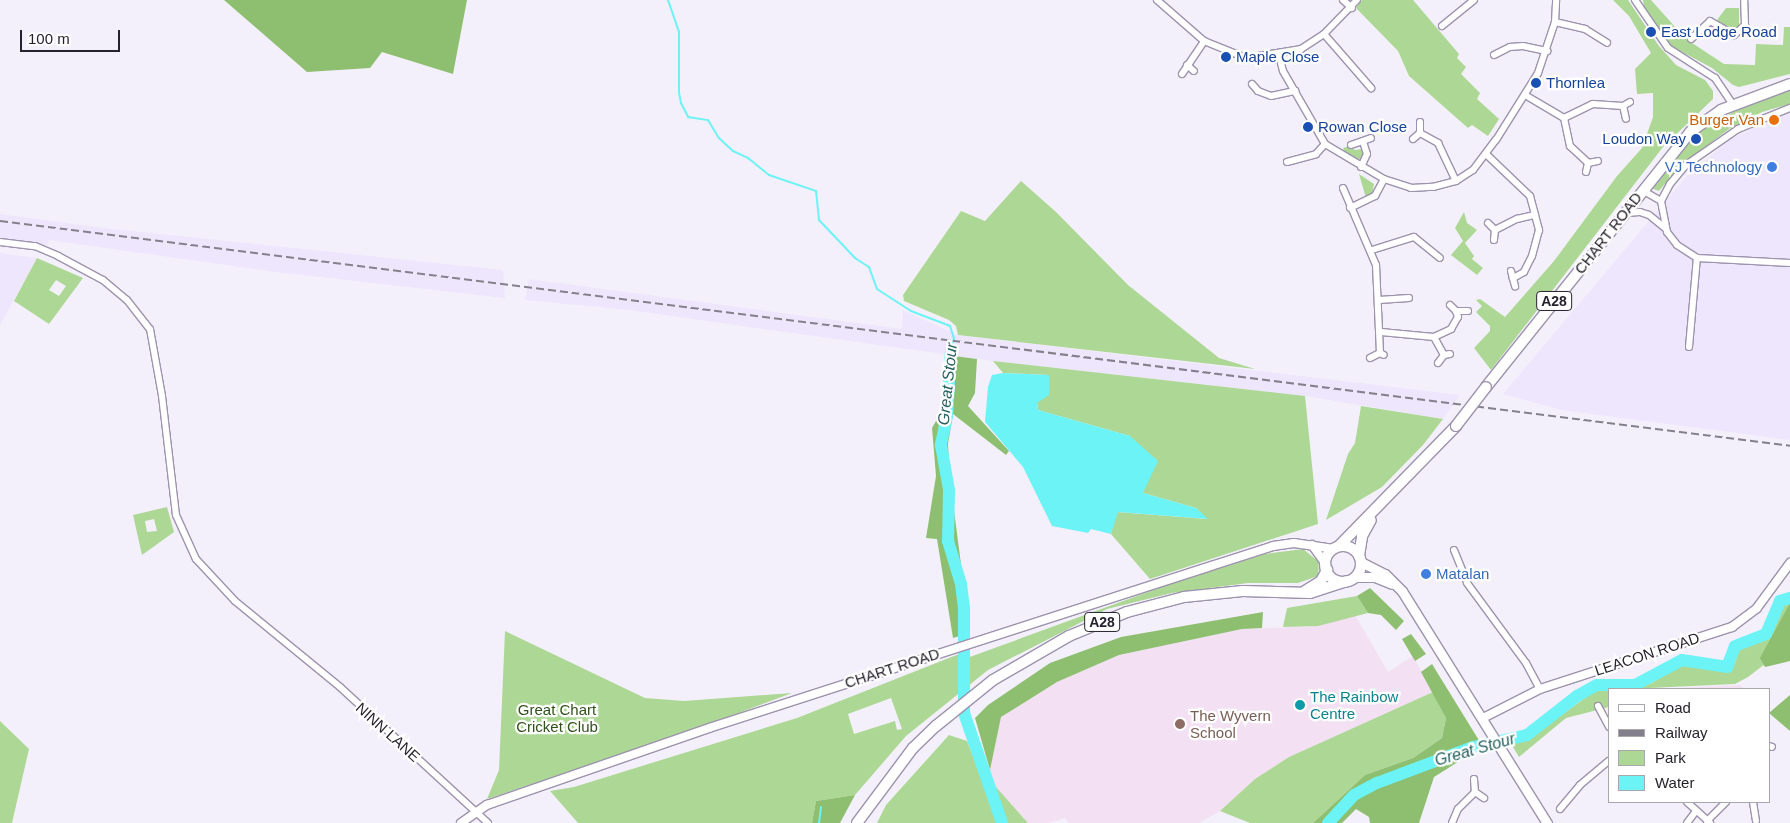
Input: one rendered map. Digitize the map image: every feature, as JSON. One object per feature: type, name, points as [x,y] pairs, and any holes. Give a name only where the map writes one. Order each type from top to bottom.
[{"type":"main road","name":"CHART ROAD","points":[[1336,548],[1376,510],[1456,426],[1642,190],[1695,127],[1733,104],[1790,84]]},
{"type":"main road","name":"CHART ROAD","points":[[1360,559],[1362,536],[1376,510]]},
{"type":"main road","points":[[1302,593],[1322,581],[1326,567],[1336,548],[1351,548],[1360,559],[1385,574],[1402,591],[1492,732],[1547,823]]},
{"type":"main road","points":[[1351,579],[1360,559]]},
{"type":"main road","points":[[1326,567],[1335,579],[1380,578],[1402,591]]},
{"type":"main road","name":"A28","points":[[857,823],[913,748],[955,709],[976,692],[1034,654],[1069,636],[1146,606],[1223,592],[1302,593],[1326,590],[1351,579]]},
{"type":"street","points":[[1157,0],[1204,41],[1246,58],[1278,55],[1301,49],[1324,34],[1352,8],[1357,0]]},
{"type":"street","points":[[1343,0],[1352,8]]},
{"type":"street","points":[[1442,26],[1474,0]]},
{"type":"street","points":[[1278,55],[1295,91],[1325,144],[1384,179],[1420,189],[1456,181],[1473,170],[1486,154],[1525,94],[1547,51],[1555,22],[1556,0]]},
{"type":"street","points":[[1635,0],[1668,48],[1715,78],[1733,104]]},
{"type":"street","points":[[1691,39],[1710,20],[1734,35],[1745,25],[1744,0]]},
{"type":"street","points":[[1555,22],[1585,29],[1607,43]]},
{"type":"street","points":[[1324,34],[1372,88]]},
{"type":"street","points":[[1182,74],[1204,41]]},
{"type":"street","points":[[1494,55],[1510,48],[1523,46],[1547,51]]},
{"type":"street","points":[[1187,65],[1194,71]]},
{"type":"street","points":[[1252,84],[1258,91],[1271,96],[1295,91]]},
{"type":"street","points":[[1525,94],[1564,118],[1570,146],[1588,163]]},
{"type":"street","points":[[1564,118],[1593,104],[1623,106],[1630,102]]},
{"type":"street","points":[[1623,106],[1626,119]]},
{"type":"street","points":[[1666,229],[1661,201],[1670,184],[1686,165],[1738,129],[1790,108]]},
{"type":"street","points":[[1413,139],[1420,133],[1420,122]]},
{"type":"street","points":[[1420,133],[1438,143],[1456,181]]},
{"type":"street","points":[[1351,145],[1371,138]]},
{"type":"street","points":[[1361,167],[1366,154],[1363,142]]},
{"type":"street","points":[[1287,162],[1316,154],[1325,144]]},
{"type":"street","points":[[1486,154],[1530,196],[1536,216],[1538,230],[1532,256],[1524,272],[1512,275],[1515,286]]},
{"type":"street","points":[[1588,163],[1598,161]]},
{"type":"street","points":[[1586,172],[1588,163]]},
{"type":"street","points":[[1350,208],[1375,196],[1384,179]]},
{"type":"street","points":[[1343,188],[1350,208],[1372,250],[1379,300],[1382,354],[1370,358]]},
{"type":"street","points":[[1642,190],[1661,201]]},
{"type":"street","points":[[1622,216],[1640,212],[1666,229],[1678,245],[1697,258],[1790,263]]},
{"type":"street","points":[[1494,230],[1517,219],[1536,216]]},
{"type":"street","points":[[1488,223],[1494,230],[1494,240]]},
{"type":"street","points":[[1372,250],[1402,239],[1414,237],[1440,258]]},
{"type":"street","name":"NINN LANE","points":[[0,242],[35,246],[102,280],[127,300],[150,329],[162,396],[176,515],[184,538],[196,559],[235,601],[298,653],[488,823]]},
{"type":"street","points":[[1689,347],[1697,258]]},
{"type":"street","points":[[1379,300],[1409,298]]},
{"type":"street","points":[[1381,332],[1434,337],[1451,329],[1458,317],[1456,311],[1450,305]]},
{"type":"street","points":[[1456,311],[1468,311]]},
{"type":"street","points":[[1434,337],[1447,355],[1438,363]]},
{"type":"street","points":[[1312,545],[1326,567]]},
{"type":"street","name":"CHART ROAD","points":[[461,823],[487,805],[709,728],[1273,546],[1312,545],[1336,548]]},
{"type":"street","points":[[1454,550],[1460,570],[1475,595],[1533,673],[1540,689]]},
{"type":"street","name":"LEACON ROAD","points":[[1483,718],[1540,689],[1732,626],[1758,608],[1790,564]]},
{"type":"street","points":[[1598,706],[1608,725]]},
{"type":"street","points":[[1560,809],[1580,785],[1608,762]]},
{"type":"street","points":[[1452,823],[1454,814],[1475,792],[1474,779]]},
{"type":"street","points":[[1475,792],[1484,798]]},
{"type":"street","points":[[1687,803],[1708,822],[1725,803]]},
{"type":"street","points":[[1753,803],[1756,821]]},
{"type":"street","points":[[1687,823],[1696,811]]},
{"type":"shaded area","points":[[1790,110],[1790,440],[1561,410],[1503,394],[1687,176],[1729,140]]},
{"type":"shaded area","points":[[0,214],[103,228],[503,270],[505,298],[275,272],[49,240],[47,245],[0,238]]},
{"type":"shaded area","points":[[0,253],[37,258],[0,325]]},
{"type":"shaded area","points":[[529,279],[902,329],[903,310],[958,335],[1460,395],[1443,419],[1305,396],[993,361],[629,310],[525,300]]},
{"type":"shaded area","name":"The Wyvern School","points":[[1355,615],[1388,672],[1413,656],[1433,692],[1289,757],[1255,779],[1220,811],[1199,823],[1069,823],[1065,818],[1049,823],[1028,823],[988,778],[1001,717],[1057,682],[1119,655],[1242,629],[1317,626]]},
{"type":"shaded area","points":[[1740,685],[1743,688],[1681,688]]},
{"type":"green space","points":[[224,0],[467,0],[453,74],[382,52],[370,68],[307,72]]},
{"type":"green space","points":[[1362,0],[1413,0],[1459,54],[1457,58],[1466,67],[1461,74],[1480,93],[1477,99],[1499,119],[1488,136],[1472,125],[1468,128],[1409,76],[1398,51],[1356,8]]},
{"type":"green space","points":[[1613,0],[1628,0],[1659,46],[1676,65],[1705,80],[1713,91],[1713,99],[1663,147],[1491,370],[1474,348],[1490,331],[1490,326],[1476,312],[1482,306],[1476,300],[1480,299],[1505,317],[1554,261],[1617,176],[1642,148],[1653,117],[1653,93],[1637,94],[1635,69],[1651,53],[1629,16]]},
{"type":"green space","points":[[1643,0],[1651,0],[1686,39],[1724,64],[1755,65],[1756,44],[1783,45],[1784,27],[1790,27],[1790,74],[1739,87],[1733,85],[1712,68],[1671,46],[1644,7]]},
{"type":"green space","points":[[1726,8],[1739,8],[1739,25],[1735,28],[1725,27],[1717,20]]},
{"type":"green space","points":[[1790,87],[1790,104],[1762,112],[1729,129],[1680,166],[1659,191],[1653,189],[1651,184],[1687,141],[1709,123]]},
{"type":"green space","points":[[1349,146],[1355,150],[1362,149],[1363,158],[1357,160],[1345,153],[1343,148]]},
{"type":"green space","points":[[1359,174],[1374,184],[1372,195],[1366,198]]},
{"type":"green space","points":[[1021,181],[1056,212],[1128,285],[1219,358],[1255,369],[958,335],[956,326],[949,320],[904,301],[903,295],[961,211],[985,221]]},
{"type":"green space","points":[[1464,212],[1467,223],[1477,230],[1465,243],[1474,256],[1472,259],[1483,268],[1477,275],[1451,255],[1463,241],[1455,228]]},
{"type":"green space","points":[[37,258],[83,278],[49,324],[14,301]],"holes":[[[56,280],[66,286],[59,296],[49,290]]]},
{"type":"green space","points":[[947,355],[977,359],[975,393],[968,406],[1009,451],[1006,455],[953,414],[948,444],[950,480],[970,633],[953,638],[937,539],[926,538],[936,476],[932,428],[944,407]]},
{"type":"green space","points":[[993,361],[1305,396],[1318,524],[1150,579],[1111,534],[1117,512],[1207,519],[1196,508],[1143,493],[1130,436],[1038,410],[1037,403],[1049,375],[1003,373]]},
{"type":"green space","points":[[1361,406],[1443,419],[1423,445],[1382,487],[1326,520],[1348,454],[1355,443]]},
{"type":"green space","points":[[167,507],[174,532],[142,555],[133,515]],"holes":[[[154,519],[157,531],[147,532],[145,521]]]},
{"type":"green space","points":[[1303,549],[1319,562],[1318,576],[1298,583],[1248,583],[1172,593],[1107,609],[988,670],[906,736],[855,795],[816,801],[812,823],[578,823],[550,791],[574,787],[797,718],[959,654],[967,658],[1167,585],[1265,554]],"holes":[[[891,698],[902,729],[897,730],[895,721],[854,734],[848,714]]]},
{"type":"green space","points":[[1370,588],[1404,621],[1396,630],[1381,615],[1368,613],[1357,596]]},
{"type":"green space","points":[[1357,596],[1368,613],[1318,626],[1283,627],[1287,608]]},
{"type":"green space","points":[[1786,601],[1790,601],[1790,645],[1748,677],[1735,684],[1632,688],[1652,683],[1670,669],[1686,663],[1727,671],[1735,663],[1741,645],[1769,636]]},
{"type":"green space","points":[[1790,603],[1790,661],[1765,667],[1760,658]]},
{"type":"green space","points":[[1263,612],[1262,628],[1242,629],[1119,655],[1057,682],[1001,717],[990,770],[975,718],[988,705],[1050,663],[1121,637]]},
{"type":"green space","name":"Great Chart Cricket Club","points":[[505,631],[645,698],[684,701],[792,693],[672,738],[487,799],[499,770]]},
{"type":"green space","points":[[1411,634],[1426,654],[1415,661],[1402,639]]},
{"type":"green space","points":[[1432,664],[1480,742],[1461,760],[1434,777],[1419,823],[1370,823],[1369,817],[1356,809],[1342,823],[1313,823],[1365,775],[1413,758],[1442,738],[1446,718],[1421,672]]},
{"type":"green space","points":[[1597,689],[1608,689],[1608,707],[1566,718],[1519,757],[1510,742],[1532,737]]},
{"type":"green space","points":[[1433,692],[1446,718],[1442,738],[1413,758],[1365,775],[1313,823],[1250,823],[1220,811],[1255,779],[1289,757]]},
{"type":"green space","points":[[1790,695],[1790,731],[1770,714]]},
{"type":"green space","points":[[0,721],[29,749],[12,823],[0,823]]},
{"type":"green space","points":[[949,735],[967,741],[982,779],[988,778],[1028,823],[877,823],[886,805]]},
{"type":"green space","points":[[855,795],[840,823],[812,823],[816,801]]},
{"type":"water","points":[[1003,373],[1049,375],[1049,395],[1037,403],[1038,410],[1130,436],[1158,461],[1143,493],[1196,508],[1208,519],[1118,512],[1111,534],[1091,529],[1088,533],[1052,526],[1023,467],[985,422],[988,387],[992,375]]},
{"type":"waterway","name":"Great Stour","points":[[668,0],[679,32],[679,92],[681,103],[688,117],[708,120],[719,138],[733,151],[748,158],[769,175],[816,191],[819,220],[855,258],[869,267],[877,289],[911,311],[950,326],[954,338],[951,350]]},
{"type":"waterway","name":"Great Stour","points":[[951,350],[947,416],[941,445],[949,490],[948,541],[961,584],[964,607],[964,713],[1002,823]]},
{"type":"waterway","name":"Great Stour","points":[[1328,823],[1354,795],[1377,783],[1473,747],[1527,735],[1577,696],[1597,685],[1635,685],[1682,660],[1727,667],[1735,646],[1766,634],[1780,601],[1790,598]]},
{"type":"waterway","points":[[819,823],[821,807]]},
{"type":"railway","points":[[0,221],[1790,446]]},
{"type":"place","name":"East Lodge Road","points":[[1651,32]]},
{"type":"place","name":"Maple Close","points":[[1226,57]]},
{"type":"place","name":"Thornlea","points":[[1536,83]]},
{"type":"place","name":"Burger Van","points":[[1774,120]]},
{"type":"place","name":"Rowan Close","points":[[1308,127]]},
{"type":"place","name":"Loudon Way","points":[[1696,139]]},
{"type":"place","name":"VJ Technology","points":[[1772,167]]},
{"type":"place","name":"Matalan","points":[[1426,574]]},
{"type":"place","name":"The Rainbow Centre","points":[[1300,705]]},
{"type":"place","name":"The Wyvern School","points":[[1180,724]]}]
